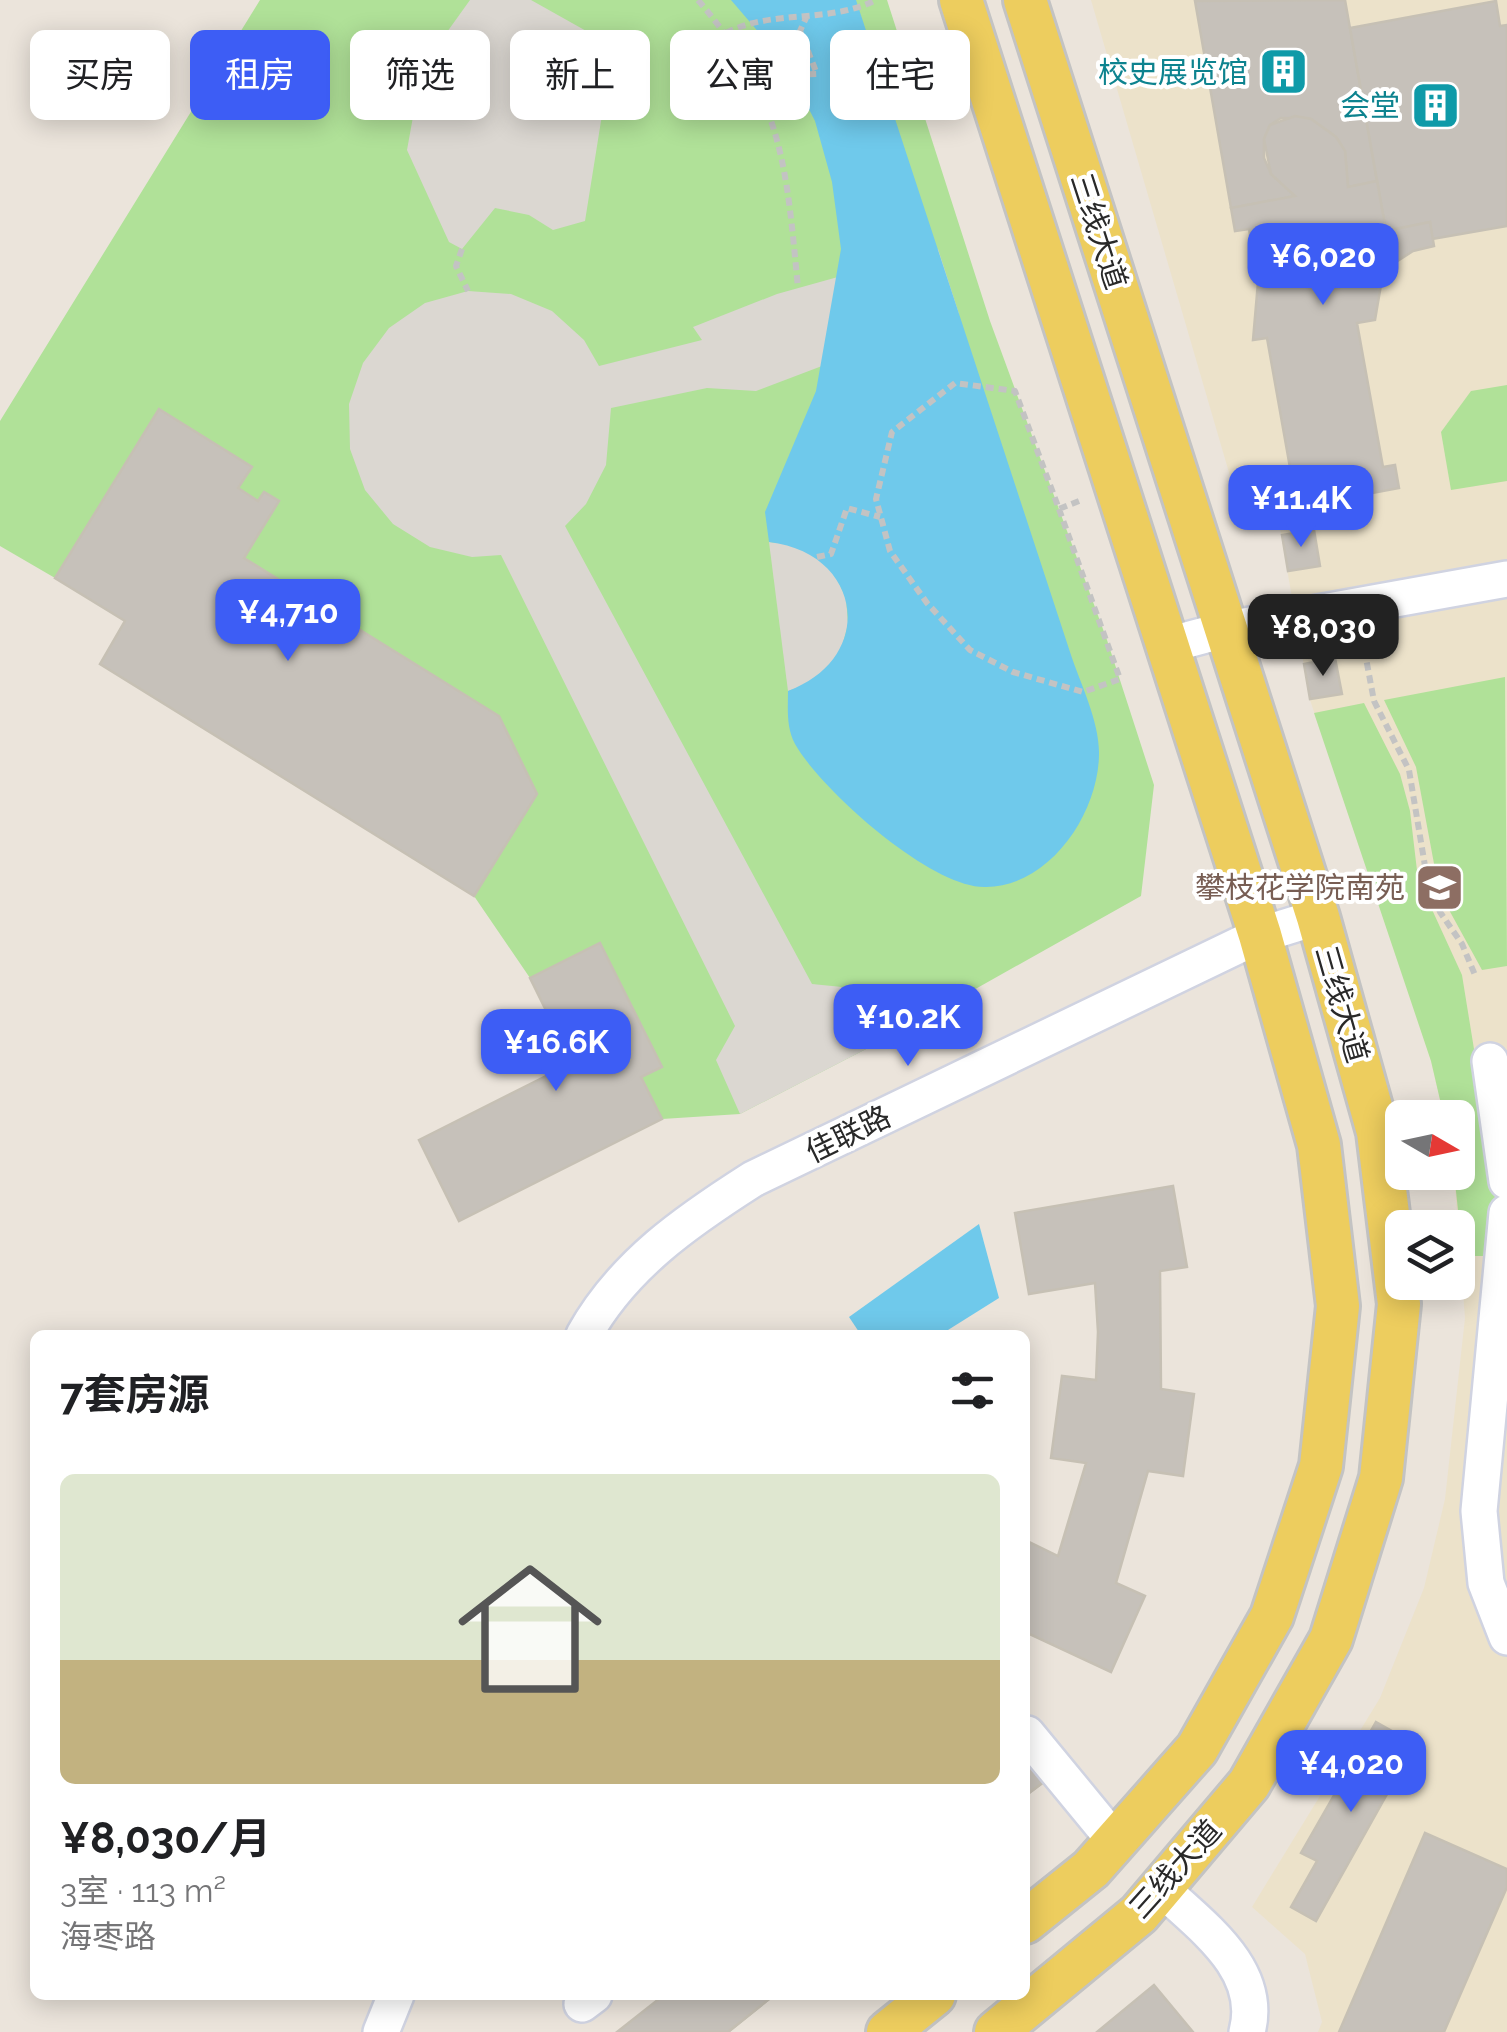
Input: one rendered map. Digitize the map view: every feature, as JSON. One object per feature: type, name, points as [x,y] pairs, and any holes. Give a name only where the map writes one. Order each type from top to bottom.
[{"type":"main road","name":"三线大道","points":[[961,0],[1260,936],[1319,1146],[1338,1306],[1321,1466],[1272,1616],[1197,1748],[1091,1869],[1030,1918]]},
{"type":"main road","name":"三线大道","points":[[996,2032],[1139,1914],[1249,1784],[1331,1639],[1380,1478],[1399,1304],[1378,1132],[1318,916],[1025,0]]},
{"type":"main road","points":[[888,2032],[928,2000]]},
{"type":"street","points":[[1168,645],[1228,629],[1507,580]]},
{"type":"street","name":"佳联路","points":[[600,1328],[639,1262],[692,1218],[753,1179],[1260,936],[1318,916]]},
{"type":"street","points":[[1490,1062],[1507,1181]]},
{"type":"street","points":[[1507,1212],[1478,1511],[1486,1584],[1507,1637]]},
{"type":"street","points":[[1030,1738],[1116,1842]]},
{"type":"street","points":[[1161,1888],[1222,1946],[1247,1982],[1248,2032]]},
{"type":"street","points":[[381,2032],[394,2000]]},
{"type":"path","points":[[698,0],[723,30]]},
{"type":"path","points":[[732,30],[750,20],[806,18],[859,9],[876,0]]},
{"type":"path","points":[[801,30],[806,18]]},
{"type":"path","points":[[773,120],[787,179],[798,288]]},
{"type":"path","points":[[462,249],[456,266],[468,291]]},
{"type":"path","points":[[955,383],[1015,391],[1059,509],[1120,678],[1083,692],[1013,672],[970,650],[927,603],[890,551],[876,499],[892,432],[955,383]]},
{"type":"path","points":[[1059,509],[1080,501]]},
{"type":"path","points":[[818,557],[830,554],[847,508],[881,518]]},
{"type":"path","points":[[1357,606],[1374,701],[1409,770],[1416,796],[1426,872],[1440,912],[1462,944],[1474,975]]},
{"type":"shaded area","points":[[470,0],[531,0],[584,30],[510,30],[510,120],[601,120],[585,221],[553,230],[529,215],[495,208],[462,249],[449,242],[407,150],[412,120],[490,120],[490,30],[449,30]]},
{"type":"shaded area","name":"攀枝花学院南苑","points":[[1091,0],[1507,0],[1507,2032],[1318,2032],[1322,2022],[1305,1954],[1252,1907],[1380,1698],[1424,1588],[1445,1499],[1465,1318],[1464,1300],[1475,1300],[1475,1210],[1457,1210],[1455,1190],[1475,1190],[1475,1100],[1440,1100],[1431,1061],[1310,700],[1277,512],[1242,517]]},
{"type":"shaded area","points":[[938,249],[959,314],[756,391],[707,388],[611,408],[606,465],[586,504],[565,526],[812,984],[872,990],[899,1032],[740,1114],[716,1060],[735,1026],[501,555],[472,557],[430,547],[393,524],[365,490],[350,449],[349,404],[363,363],[389,328],[425,303],[468,291],[511,294],[552,311],[584,340],[599,366],[702,340],[693,327],[777,294]]},
{"type":"shaded area","points":[[769,542],[795,545],[817,557],[835,575],[846,598],[848,624],[842,647],[829,668],[811,683],[788,691]]},
{"type":"green space","points":[[260,0],[887,0],[897,30],[830,30],[830,120],[926,120],[990,321],[1107,640],[1154,785],[1141,896],[899,1032],[740,1114],[662,1119],[641,1077],[661,1067],[601,944],[530,978],[474,896],[537,794],[499,716],[244,558],[278,500],[264,492],[258,501],[238,488],[251,466],[160,410],[55,578],[0,546],[0,421],[190,113],[190,120],[330,120],[330,30],[241,30]]},
{"type":"green space","points":[[1507,385],[1507,481],[1451,490],[1441,432],[1471,391]]},
{"type":"green space","points":[[1505,677],[1507,966],[1482,970],[1448,908],[1435,869],[1416,767],[1384,700]]},
{"type":"green space","points":[[1364,703],[1400,774],[1410,811],[1418,879],[1462,975],[1497,1191],[1487,1256],[1475,1256],[1475,1210],[1458,1210],[1456,1190],[1475,1190],[1475,1100],[1440,1100],[1431,1061],[1314,713]]},
{"type":"water","points":[[731,0],[856,0],[866,30],[830,30],[830,120],[895,120],[1093,716],[1099,755],[1090,800],[1080,822],[1050,860],[1009,883],[986,887],[963,883],[909,855],[828,786],[792,738],[788,691],[817,676],[836,655],[846,632],[847,608],[840,585],[824,565],[800,550],[769,542],[765,512],[816,391],[841,249],[832,182],[810,111],[810,30],[757,30]]},
{"type":"water","points":[[979,1224],[999,1298],[948,1330],[858,1330],[849,1317]]},
{"type":"building","name":"校史展览馆","points":[[1345,0],[1377,181],[1348,187],[1345,151],[1336,137],[1311,119],[1281,118],[1270,125],[1264,139],[1264,158],[1271,174],[1295,196],[1231,208],[1195,1]]},
{"type":"building","name":"会堂","points":[[1496,1],[1500,26],[1507,25],[1507,226],[1432,239],[1430,222],[1386,231],[1350,28]]},
{"type":"building","points":[[1295,116],[1311,119],[1336,137],[1345,151],[1348,187],[1377,181],[1386,231],[1430,222],[1434,246],[1413,251],[1396,262],[1382,279],[1375,320],[1357,323],[1383,467],[1395,465],[1399,488],[1297,507],[1267,338],[1253,340],[1258,282],[1249,229],[1235,231],[1231,208],[1295,196],[1271,174],[1264,139],[1270,125]]},
{"type":"building","points":[[159,409],[252,467],[238,488],[258,501],[264,492],[279,501],[244,558],[499,716],[537,794],[474,896],[100,664],[125,621],[55,578]]},
{"type":"building","points":[[1314,530],[1320,566],[1288,571],[1282,535]]},
{"type":"building","points":[[1335,658],[1342,694],[1310,699],[1304,664]]},
{"type":"building","points":[[600,943],[662,1067],[641,1077],[662,1119],[459,1221],[419,1140],[572,1063],[530,978]]},
{"type":"building","points":[[1173,1186],[1187,1267],[1160,1271],[1161,1389],[1194,1394],[1183,1476],[1148,1471],[1116,1583],[1145,1596],[1111,1672],[1030,1634],[1030,1542],[1058,1556],[1086,1463],[1051,1458],[1062,1376],[1096,1380],[1098,1332],[1095,1283],[1029,1294],[1015,1213]]},
{"type":"building","points":[[1376,1722],[1415,1744],[1316,1921],[1291,1907],[1317,1861],[1301,1853]]},
{"type":"building","points":[[1030,1762],[1045,1781],[1030,1792]]},
{"type":"building","points":[[1030,1762],[1045,1781],[1030,1792]]},
{"type":"building","points":[[1425,1833],[1507,1869],[1507,1887],[1444,2032],[1339,2032]]},
{"type":"building","points":[[1154,1985],[1193,2032],[1097,2032]]},
{"type":"building","points":[[658,2000],[768,2000],[728,2032],[617,2032]]},
{"type":"building","points":[[663,2000],[768,2000],[728,2032],[652,2032],[674,2015]]},
{"type":"place","name":"校史展览馆","points":[[1283,72]]},
{"type":"place","name":"会堂","points":[[1435,105]]},
{"type":"place","name":"攀枝花学院南苑","points":[[1440,887]]}]
